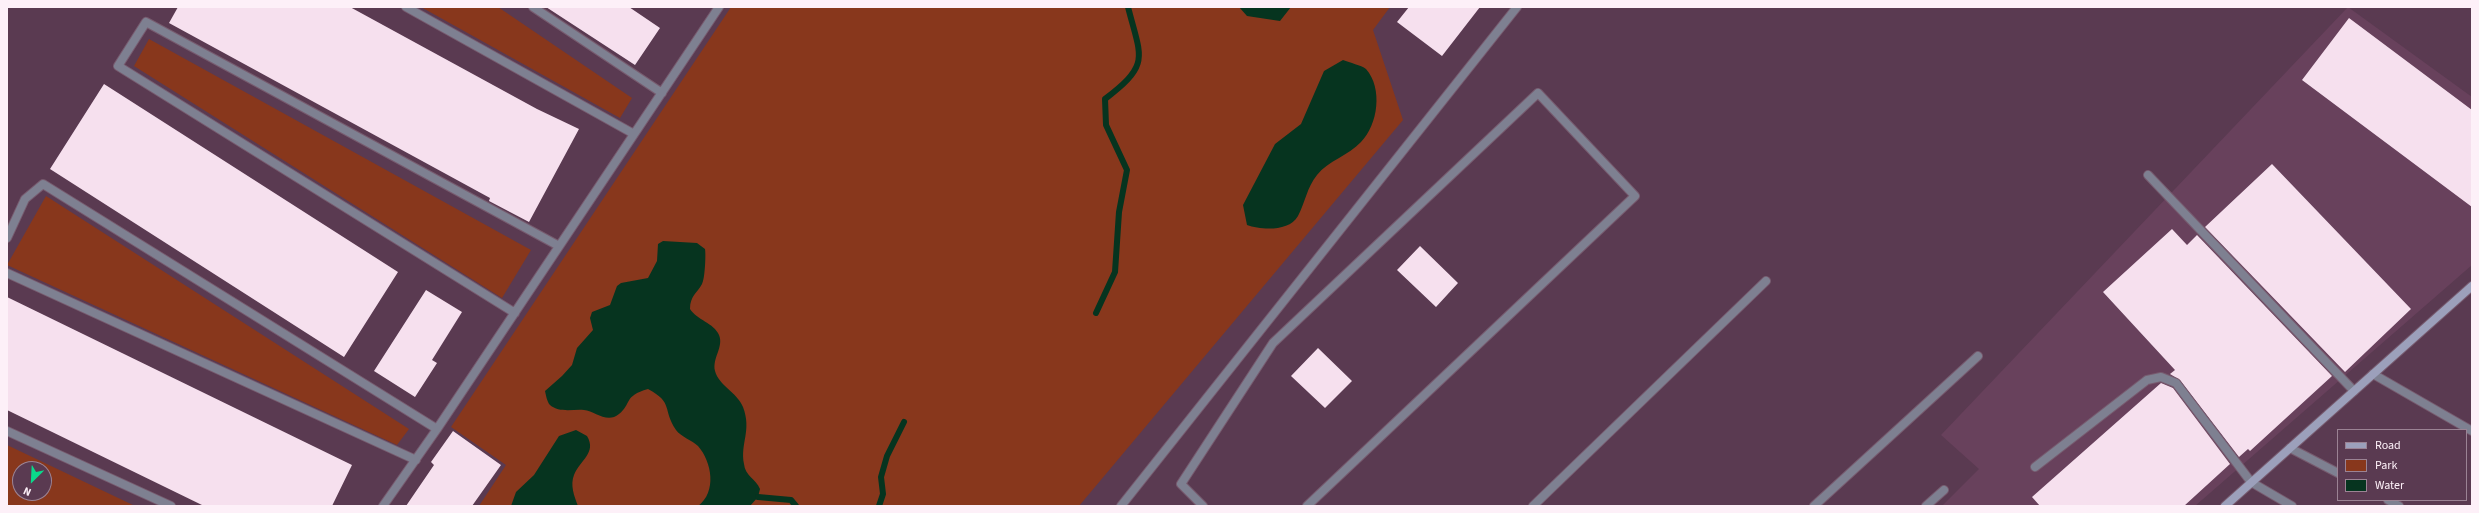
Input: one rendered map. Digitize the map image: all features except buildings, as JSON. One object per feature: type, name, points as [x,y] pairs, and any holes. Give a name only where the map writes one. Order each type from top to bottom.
[{"type":"main road","points":[[2225,506],[2472,286]]},
{"type":"street","points":[[406,7],[634,134]]},
{"type":"street","points":[[533,7],[662,93]]},
{"type":"street","points":[[382,506],[437,429],[719,7]]},
{"type":"street","points":[[1121,506],[1517,7]]},
{"type":"street","points":[[514,313],[118,66],[146,22],[559,246]]},
{"type":"street","points":[[1202,506],[1181,484],[1273,344],[1538,93],[1635,196],[1307,506]]},
{"type":"street","points":[[2148,175],[2354,391]]},
{"type":"street","points":[[7,238],[25,199],[43,184],[437,429]]},
{"type":"street","points":[[7,273],[416,460]]},
{"type":"street","points":[[1533,506],[1766,281]]},
{"type":"street","points":[[1814,506],[1978,356]]},
{"type":"street","points":[[2373,374],[2467,429]]},
{"type":"street","points":[[2035,467],[2147,380],[2161,377],[2176,383],[2251,482],[2292,506]]},
{"type":"street","points":[[7,431],[171,506]]},
{"type":"street","points":[[2290,448],[2337,472]]},
{"type":"street","points":[[1926,506],[1944,490]]},
{"type":"street","points":[[2390,501],[2399,506]]},
{"type":"shaded area","points":[[2348,7],[2472,97],[2472,265],[2195,506],[1942,506],[1979,469],[1941,435]]},
{"type":"green space","points":[[421,7],[498,7],[632,98],[620,118]]},
{"type":"green space","points":[[731,7],[1390,7],[1373,30],[1403,120],[1079,506],[479,506],[506,465],[451,427]]},
{"type":"green space","points":[[149,39],[531,250],[502,298],[134,66]]},
{"type":"green space","points":[[46,196],[409,429],[397,445],[7,265]]},
{"type":"green space","points":[[7,445],[41,461],[12,461],[12,501],[52,501],[52,466],[135,506],[7,506]]},
{"type":"water","points":[[1239,7],[1291,7],[1280,21],[1247,16]]},
{"type":"water","points":[[1343,60],[1366,69],[1375,86],[1375,116],[1367,135],[1351,151],[1327,166],[1317,175],[1311,185],[1298,216],[1294,221],[1282,227],[1267,229],[1247,225],[1243,205],[1275,144],[1301,124],[1324,71]]},
{"type":"water","points":[[663,241],[697,243],[705,249],[703,281],[692,298],[690,309],[693,313],[717,331],[720,344],[715,362],[715,371],[720,381],[737,397],[743,407],[746,423],[743,450],[745,468],[748,475],[760,489],[758,497],[750,506],[698,506],[708,493],[710,485],[707,460],[698,446],[676,430],[669,417],[665,403],[661,398],[648,389],[631,397],[626,407],[619,414],[610,418],[584,410],[558,409],[550,405],[547,400],[545,391],[572,365],[577,348],[593,330],[590,318],[592,312],[610,305],[617,286],[621,283],[648,278],[657,261],[658,244]]},
{"type":"water","points":[[576,430],[587,436],[590,442],[589,452],[574,475],[572,483],[578,506],[511,506],[516,492],[534,475],[559,436]]},
{"type":"waterway","points":[[1096,313],[1115,272],[1119,212],[1127,170],[1106,125],[1105,99],[1130,77],[1136,68],[1139,59],[1139,49],[1128,7]]},
{"type":"waterway","points":[[879,506],[883,494],[881,477],[887,456],[904,422]]},
{"type":"waterway","points":[[758,497],[791,500],[796,506]]}]
